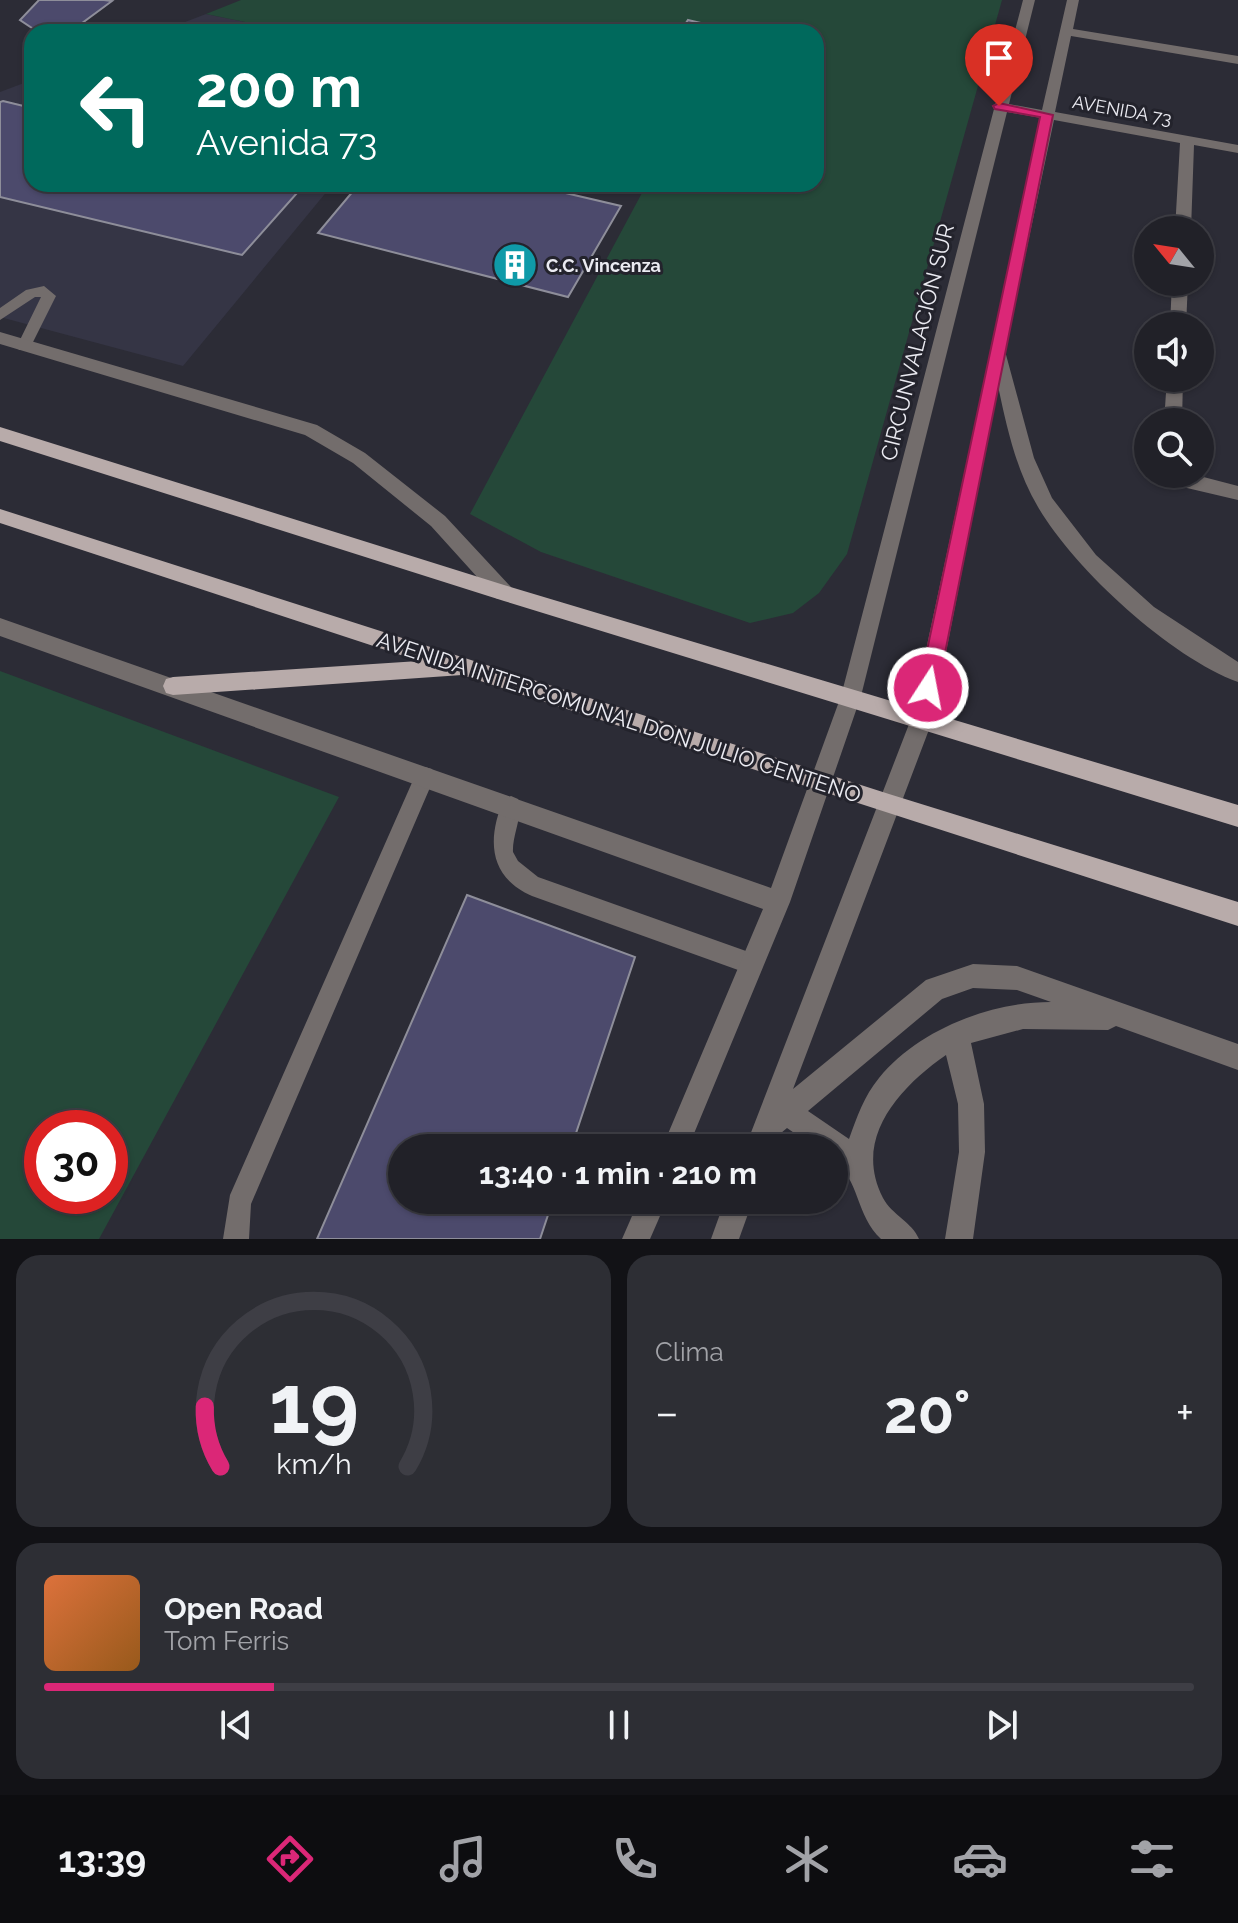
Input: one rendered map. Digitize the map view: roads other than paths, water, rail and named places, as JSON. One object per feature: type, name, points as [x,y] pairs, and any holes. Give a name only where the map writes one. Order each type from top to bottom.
[{"type":"main road","points":[[0,434],[504,593],[1238,816]]},
{"type":"main road","name":"AVENIDA INTERCOMUNAL DON JULIO CENTENO","points":[[0,516],[889,805],[1238,914]]},
{"type":"main road","points":[[173,686],[469,668]]},
{"type":"street","name":"CIRCUNVALACIÓN SUR","points":[[681,1134],[778,902],[851,696],[999,106],[1029,0]]},
{"type":"street","points":[[763,1134],[922,719],[997,348],[1073,0]]},
{"type":"street","points":[[1067,32],[1238,60]]},
{"type":"street","name":"AVENIDA 73","points":[[999,106],[1238,149]]},
{"type":"street","points":[[1184,216],[1187,140]]},
{"type":"street","points":[[0,338],[311,430],[359,458],[438,521],[504,593]]},
{"type":"street","points":[[997,348],[1031,474],[1068,539],[1145,610],[1238,673]]},
{"type":"street","points":[[1214,488],[1238,493]]},
{"type":"street","points":[[0,627],[778,902]]},
{"type":"street","points":[[766,1134],[786,1112],[935,989],[973,976],[1017,978],[1238,1057]]},
{"type":"street","points":[[905,1239],[893,1233],[874,1213],[865,1191],[861,1163],[865,1132],[876,1102],[897,1076],[955,1038],[985,1024],[1023,1016],[1127,1018]]},
{"type":"street","points":[[955,1038],[971,1104],[970,1168],[959,1239]]},
{"type":"street","points":[[786,1112],[861,1163]]},
{"type":"street","points":[[636,1239],[647,1214]]},
{"type":"street","points":[[725,1239],[734,1214]]},
{"type":"lane","points":[[0,315],[31,293],[44,291],[49,296],[24,346]]},
{"type":"lane","points":[[236,1239],[239,1204],[425,776]]},
{"type":"lane","points":[[511,806],[500,841],[503,857],[515,875],[532,885],[752,964]]},
{"type":"place","name":"C.C. Vincenza","points":[[515,265]]}]
